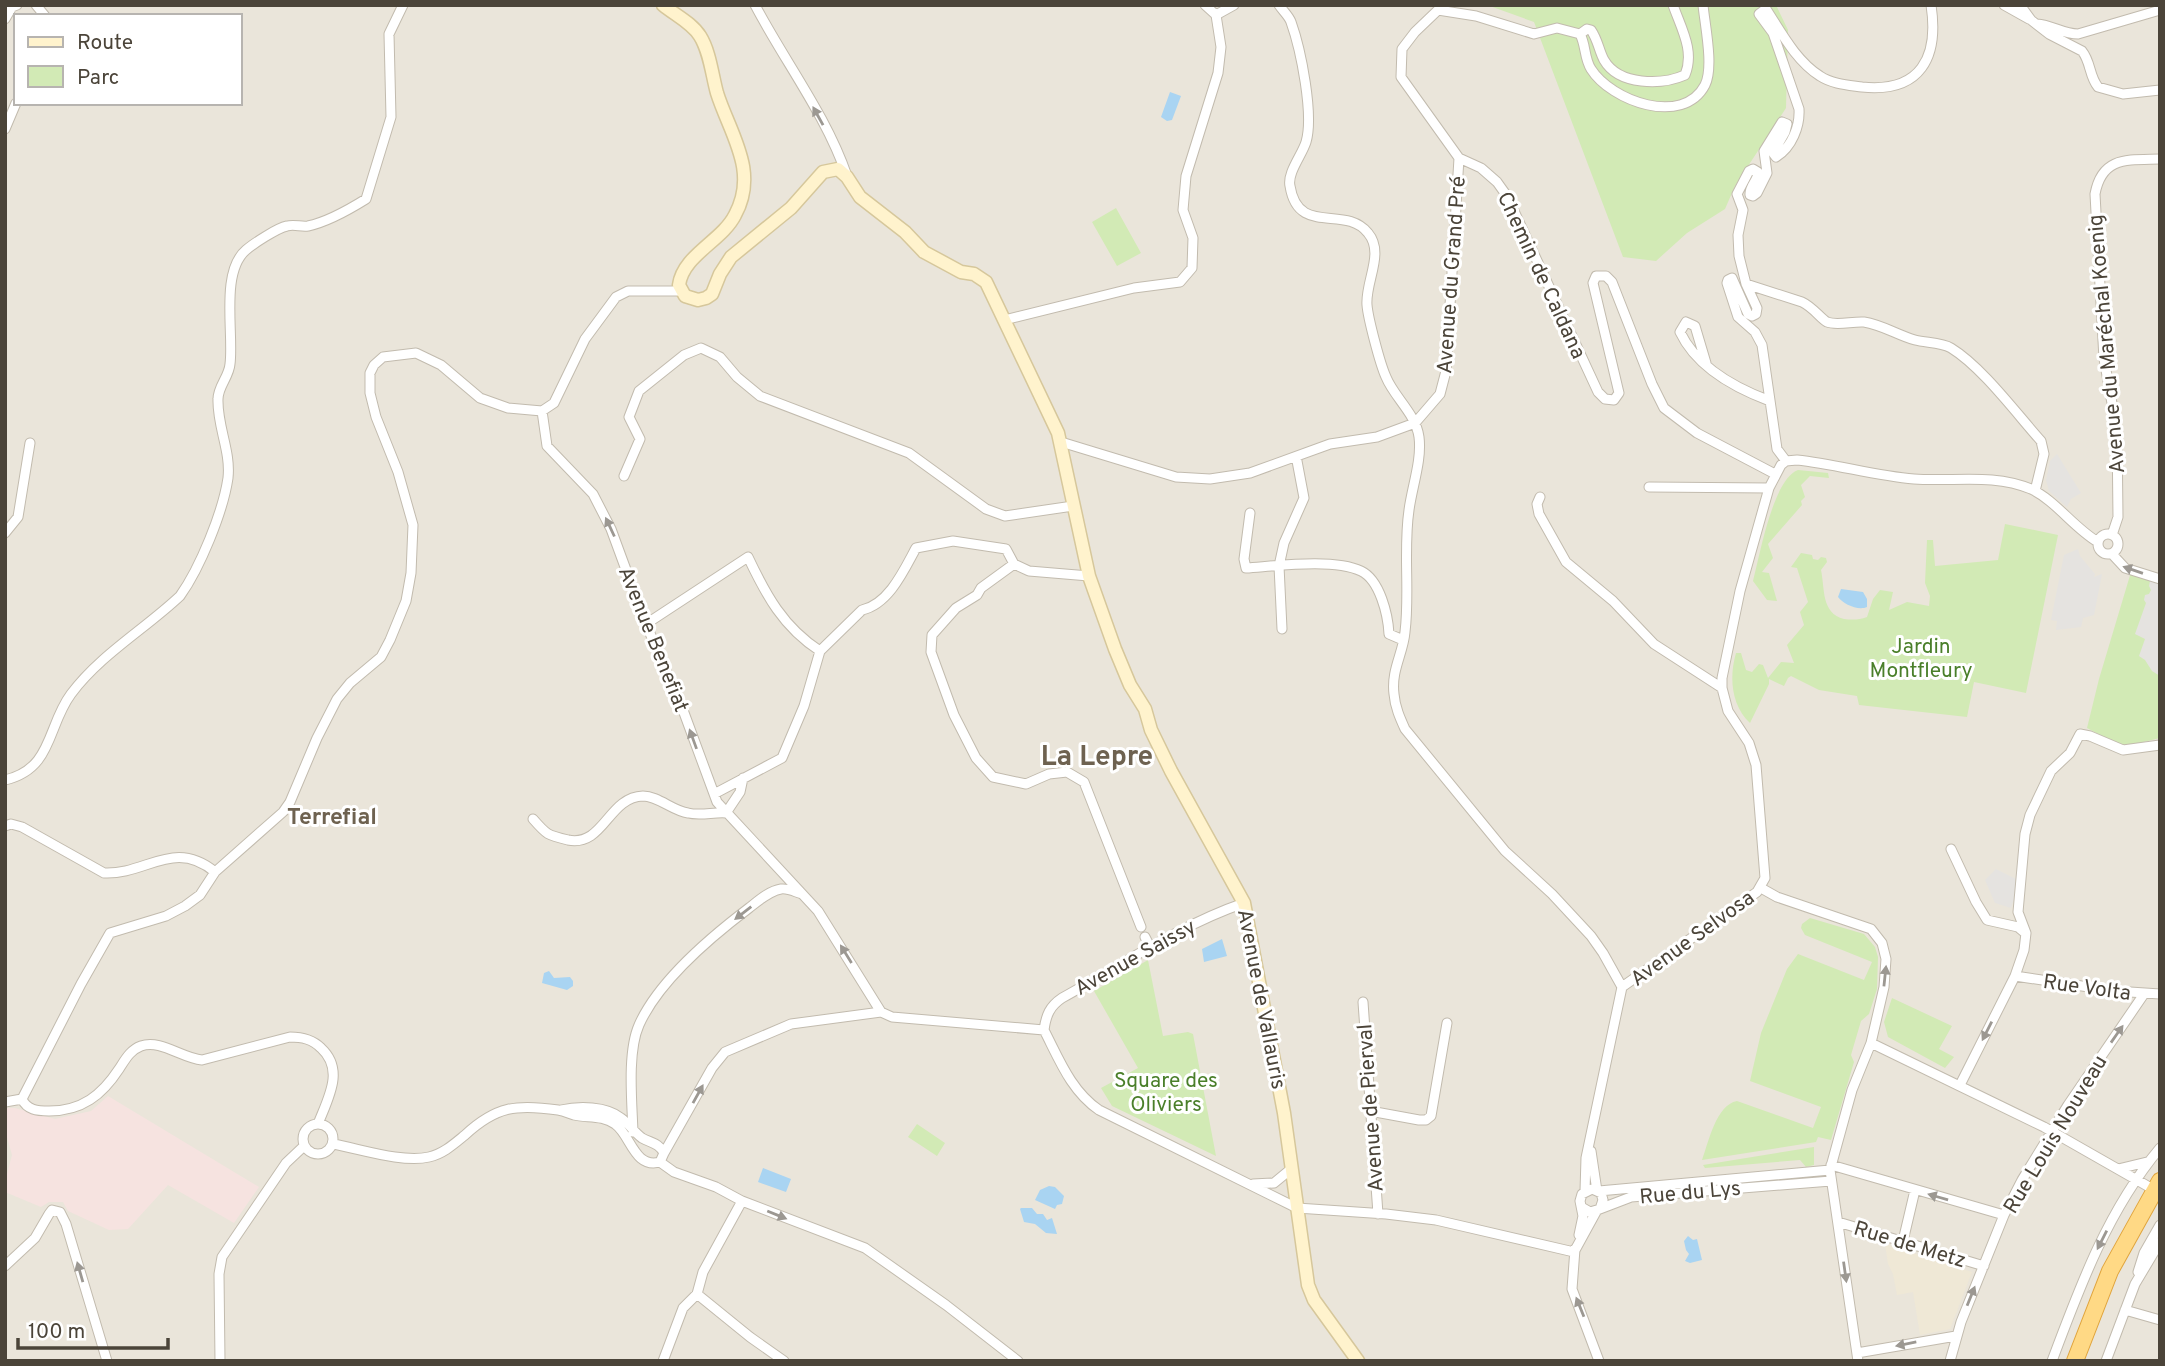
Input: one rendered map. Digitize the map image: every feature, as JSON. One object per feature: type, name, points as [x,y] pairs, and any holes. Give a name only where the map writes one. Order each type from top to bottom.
[{"type":"highway","points":[[2075,1361],[2110,1271],[2158,1191]]},
{"type":"highway","points":[[2086,1361],[2117,1282],[2158,1191]]},
{"type":"main road","points":[[663,5],[692,28],[705,47],[720,103],[743,160],[745,178],[743,195],[734,218],[684,271],[680,278],[680,291],[691,299],[706,298],[717,286],[720,274],[731,257],[791,208],[823,172],[838,170],[848,177]]},
{"type":"main road","name":"Avenue de Vallauris","points":[[848,177],[860,197],[905,232],[925,252],[986,282],[1061,442],[1089,576],[1115,649],[1130,685],[1145,709],[1159,747],[1244,903],[1284,1113],[1310,1292],[1357,1361]]},
{"type":"street","points":[[5,19],[12,7],[17,5]]},
{"type":"street","points":[[5,780],[32,768],[48,745],[60,710],[88,675],[180,596],[191,581],[217,518],[228,478],[229,464],[218,397],[230,365],[231,281],[236,266],[245,250],[281,229],[289,225],[308,226],[318,223],[366,198],[392,105],[388,34],[403,5]]},
{"type":"street","points":[[755,5],[841,157],[848,177]]},
{"type":"street","points":[[1004,320],[1133,288],[1180,282],[1192,268],[1193,238],[1184,210],[1186,176],[1218,73],[1221,47],[1216,15],[1205,5]]},
{"type":"street","points":[[1216,15],[1234,5]]},
{"type":"street","points":[[1279,5],[1290,19],[1309,114],[1306,141],[1289,183],[1294,202],[1310,216],[1326,220],[1342,218],[1360,225],[1369,234],[1375,255],[1367,304],[1386,377],[1415,424],[1419,437],[1408,513],[1403,640],[1396,663],[1393,694],[1397,711],[1405,729],[1505,851],[1552,894],[1597,944],[1622,987],[1584,1167],[1585,1191],[1581,1198],[1583,1208],[1574,1252],[1572,1289],[1599,1361]]},
{"type":"street","points":[[1674,5],[1688,46],[1690,63],[1685,75],[1671,81],[1652,83],[1634,80],[1615,71],[1605,62],[1597,39],[1591,30],[1587,29],[1580,34],[1592,70],[1606,85],[1625,96],[1660,108],[1684,105],[1691,100],[1706,83],[1709,68],[1703,5]]},
{"type":"street","points":[[1786,461],[1777,449],[1762,345],[1755,332],[1741,322],[1727,283],[1730,278],[1734,280],[1746,311],[1750,316],[1755,315],[1757,308],[1746,284],[1737,245],[1743,210],[1737,199],[1738,190],[1753,169],[1756,169],[1758,175],[1750,188],[1750,195],[1758,193],[1768,173],[1764,151],[1776,129],[1782,122],[1787,124],[1773,153],[1776,157],[1783,152],[1799,127],[1800,120],[1799,108],[1773,33],[1759,14],[1766,7],[1793,49],[1814,72],[1831,82],[1868,87],[1896,84],[1919,73],[1930,54],[1933,39],[1931,5]]},
{"type":"street","points":[[2004,5],[2049,34],[2082,51],[2094,82],[2103,90],[2123,94],[2160,90]]},
{"type":"street","points":[[2020,5],[2034,22],[2065,33],[2078,34],[2160,10]]},
{"type":"street","name":"Chemin de Caldana","points":[[1580,34],[1557,28],[1534,34],[1476,16],[1438,10],[1402,49],[1401,77],[1459,158],[1481,168],[1497,182],[1507,196],[1598,392],[1605,399],[1614,400],[1619,393],[1593,283],[1596,276],[1606,276],[1612,282],[1651,384],[1664,408],[1698,433],[1775,474]]},
{"type":"street","points":[[5,129],[15,105]]},
{"type":"street","name":"Avenue du Grand Pré","points":[[1415,424],[1440,394],[1447,371],[1459,158]]},
{"type":"street","name":"Avenue du Maréchal Koenig","points":[[2112,535],[2118,517],[2117,430],[2104,359],[2095,194],[2100,175],[2110,165],[2132,160],[2160,159]]},
{"type":"street","points":[[1746,284],[1811,306],[1825,321],[1856,321],[1878,325],[1912,339],[1946,345],[1953,349],[1977,370],[2041,441],[2044,454],[2035,491]]},
{"type":"street","points":[[22,1099],[80,984],[110,933],[166,916],[185,906],[200,895],[215,872],[282,812],[290,802],[318,734],[337,699],[351,682],[381,657],[399,620],[411,573],[413,525],[398,472],[376,417],[370,393],[370,373],[374,365],[383,357],[416,353],[441,365],[480,398],[508,408],[542,411],[554,403],[585,339],[616,296],[628,290],[680,291]]},
{"type":"street","points":[[624,476],[640,439],[629,417],[639,391],[684,355],[701,348],[720,357],[737,377],[760,396],[909,453],[986,509],[1005,516],[1073,506]]},
{"type":"street","points":[[1706,363],[1731,384],[1770,401]]},
{"type":"street","name":"Avenue Benefiat","points":[[542,411],[547,446],[593,494],[611,528],[646,624],[683,710],[716,798],[726,813],[804,894],[830,929],[881,1012]]},
{"type":"street","points":[[1061,442],[1176,477],[1210,479],[1250,473],[1331,444],[1377,437],[1415,424]]},
{"type":"street","points":[[5,533],[18,517],[30,443]]},
{"type":"street","points":[[1282,629],[1279,566],[1284,543],[1304,498],[1297,461]]},
{"type":"street","points":[[1956,1336],[1857,1357],[1831,1167],[1852,1090],[1871,1043],[1887,967],[1882,943],[1871,929],[1777,897],[1761,888],[1766,872],[1756,765],[1749,743],[1728,711],[1721,688],[1734,614],[1769,488],[1775,474],[1786,461],[1804,461],[1914,479],[1996,480],[2035,491],[2076,527],[2098,542],[2103,553],[2112,554],[2124,568],[2160,579]]},
{"type":"street","points":[[1649,487],[1769,488]]},
{"type":"street","points":[[1541,496],[1539,514],[1566,562],[1612,601],[1654,644],[1721,688]]},
{"type":"street","points":[[1250,513],[1244,559],[1246,568],[1326,564],[1361,571],[1373,582],[1388,621],[1390,634],[1403,640]]},
{"type":"street","points":[[2098,542],[2105,535],[2112,535],[2118,542],[2117,549],[2112,554]]},
{"type":"street","points":[[716,798],[743,778],[782,758],[804,706],[820,651],[862,610],[869,608],[893,587],[916,548],[953,541],[1006,549],[1014,564],[1029,571],[1089,576]]},
{"type":"street","points":[[646,624],[748,557],[770,602],[805,642],[820,651]]},
{"type":"street","points":[[1014,564],[981,588],[977,595],[956,608],[932,635],[931,652],[954,715],[976,758],[993,777],[1026,784],[1049,774],[1067,772],[1084,782],[1141,927]]},
{"type":"street","points":[[1960,1085],[2015,976],[2024,950],[2026,933],[2018,912],[2025,834],[2029,815],[2051,771],[2070,753],[2080,734],[2123,750],[2160,745]]},
{"type":"street","points":[[533,819],[547,835],[579,842],[591,837],[617,808],[632,799],[645,796],[689,814],[726,813],[740,792],[743,778]]},
{"type":"street","points":[[5,826],[11,824],[22,827],[104,873],[119,874],[163,858],[184,857],[204,863],[215,872]]},
{"type":"street","points":[[1951,849],[1987,920],[2018,927],[2026,933]]},
{"type":"street","points":[[768,894],[777,877],[775,865]]},
{"type":"street","name":"Avenue Selvosa","points":[[1622,987],[1761,888]]},
{"type":"street","points":[[635,1152],[632,1105],[635,1037],[647,1011],[680,968],[699,949],[768,894],[786,889],[804,894]]},
{"type":"street","name":"Avenue Saissy","points":[[1044,1030],[1046,1017],[1055,1003],[1151,948],[1218,913],[1244,903]]},
{"type":"street","points":[[1145,937],[1151,948]]},
{"type":"street","name":"Rue Volta","points":[[2015,976],[2160,994]]},
{"type":"street","name":"Rue Louis Nouveau","points":[[1950,1361],[1956,1336],[1983,1266],[2022,1180],[2051,1131],[2144,994]]},
{"type":"street","name":"Avenue de Pierval","points":[[1363,1002],[1378,1214]]},
{"type":"street","points":[[561,1110],[573,1115],[609,1120],[623,1132],[635,1152],[648,1162],[662,1158],[712,1068],[725,1052],[791,1024],[881,1012],[892,1017],[1044,1030],[1076,1091],[1084,1100],[1099,1110],[1297,1208],[1436,1220],[1574,1252]]},
{"type":"street","points":[[1370,1111],[1419,1120],[1426,1120],[1431,1116],[1447,1023]]},
{"type":"street","points":[[22,1099],[29,1108],[39,1111],[57,1111],[87,1102],[108,1087],[131,1051],[148,1044],[191,1059],[202,1060],[290,1037],[301,1037],[315,1042],[324,1050],[335,1069],[318,1124],[305,1131],[304,1146],[286,1163],[222,1257],[219,1274],[220,1361]]},
{"type":"street","points":[[1871,1043],[2051,1131],[2158,1191]]},
{"type":"street","points":[[5,1102],[22,1099]]},
{"type":"street","points":[[333,1144],[401,1157],[427,1157],[446,1150],[484,1118],[504,1109],[583,1108],[616,1114],[627,1111],[632,1105]]},
{"type":"street","points":[[616,1114],[644,1139],[657,1144],[662,1158],[674,1172],[865,1248],[946,1305],[1018,1361]]},
{"type":"street","points":[[318,1124],[331,1130],[333,1144]]},
{"type":"street","points":[[1574,1252],[1603,1203],[1598,1191],[1590,1139]]},
{"type":"street","points":[[304,1146],[312,1153],[322,1154],[333,1144]]},
{"type":"street","points":[[2052,1361],[2081,1284],[2135,1180],[2159,1150]]},
{"type":"street","points":[[2118,1169],[2148,1161]]},
{"type":"street","points":[[2148,1161],[2148,1178],[2158,1191]]},
{"type":"street","points":[[1831,1167],[2004,1215]]},
{"type":"street","name":"Rue du Lys","points":[[1597,1210],[1637,1196],[1784,1179],[1831,1167]]},
{"type":"street","points":[[1248,1184],[1274,1183],[1291,1169]]},
{"type":"street","name":"Rue du Lys","points":[[1598,1191],[1784,1179],[1831,1181]]},
{"type":"street","points":[[1903,1241],[1915,1190]]},
{"type":"street","points":[[1585,1191],[1598,1191]]},
{"type":"street","points":[[663,1361],[683,1308],[697,1294],[703,1272],[742,1201]]},
{"type":"street","points":[[1583,1208],[1590,1212],[1597,1210]]},
{"type":"street","points":[[5,1266],[35,1238],[52,1210],[60,1212],[66,1224],[107,1361]]},
{"type":"street","name":"Rue de Metz","points":[[1838,1222],[1983,1266]]},
{"type":"street","points":[[2106,1361],[2144,1253],[2160,1225]]},
{"type":"street","points":[[2135,1284],[2160,1242]]},
{"type":"street","points":[[697,1294],[784,1361]]},
{"type":"street","points":[[2125,1310],[2160,1320]]},
{"type":"shaded area","points":[[5,5],[2160,5],[2160,1361],[5,1361]]},
{"type":"shaded area","points":[[2057,454],[2081,493],[2071,499],[2067,507],[2049,491],[2046,480],[2050,461]]},
{"type":"shaded area","points":[[2078,549],[2080,556],[2095,574],[2094,577],[2102,574],[2094,615],[2083,618],[2081,627],[2056,630],[2057,621],[2051,620],[2064,555]]},
{"type":"shaded area","points":[[2150,581],[2160,584],[2160,676],[2139,656],[2145,639],[2135,634],[2146,603],[2145,595],[2151,590]]},
{"type":"shaded area","points":[[1996,869],[2016,879],[2011,908],[1995,903],[1985,880]]},
{"type":"shaded area","points":[[108,1096],[259,1187],[234,1223],[168,1185],[128,1229],[109,1230],[68,1211],[63,1202],[49,1202],[41,1207],[5,1192],[12,1155],[5,1130],[5,1108],[15,1108],[55,1119],[91,1111]]},
{"type":"shaded area","points":[[1885,1244],[1972,1272],[1950,1329],[1920,1335],[1913,1292],[1897,1295]]},
{"type":"green space","points":[[1487,5],[1776,5],[1788,30],[1786,108],[1735,186],[1725,209],[1687,233],[1656,261],[1623,257],[1534,22]]},
{"type":"green space","points":[[1116,208],[1141,253],[1117,266],[1092,222]]},
{"type":"green space","points":[[1798,470],[1828,473],[1829,478],[1810,476],[1801,485],[1805,497],[1801,501],[1802,505],[1768,544],[1773,558],[1762,572],[1769,573],[1777,601],[1767,600],[1753,581],[1781,487],[1789,476]]},
{"type":"green space","name":"Jardin Montfleury","points":[[2005,524],[2058,535],[2026,693],[1974,682],[1967,717],[1859,705],[1857,696],[1819,690],[1791,676],[1784,686],[1769,679],[1750,723],[1744,716],[1733,690],[1736,653],[1741,653],[1746,670],[1752,672],[1759,664],[1763,665],[1768,678],[1781,662],[1794,663],[1787,645],[1804,625],[1800,612],[1808,602],[1797,568],[1791,567],[1801,553],[1812,555],[1813,559],[1818,560],[1821,557],[1826,558],[1827,562],[1821,570],[1828,606],[1837,616],[1858,619],[1867,617],[1873,599],[1880,590],[1893,592],[1889,610],[1907,602],[1929,606],[1930,596],[1925,583],[1927,540],[1933,540],[1935,566],[1998,560]]},
{"type":"green space","points":[[2131,572],[2160,582],[2160,738],[2127,746],[2119,745],[2087,728]]},
{"type":"green space","points":[[1810,918],[1864,934],[1875,947],[1878,957],[1877,989],[1869,1014],[1861,1021],[1851,1055],[1854,1062],[1831,1140],[1818,1137],[1816,1142],[1702,1160],[1719,1116],[1730,1104],[1737,1101],[1813,1128],[1821,1107],[1750,1081],[1761,1033],[1787,969],[1798,954],[1864,980],[1872,962],[1805,935],[1802,924]]},
{"type":"green space","name":"Square des Oliviers","points":[[1148,960],[1163,1036],[1188,1032],[1193,1034],[1216,1156],[1112,1106],[1101,1088],[1138,1068],[1094,991]]},
{"type":"green space","points":[[1892,998],[1952,1026],[1939,1049],[1954,1057],[1945,1068],[1888,1037],[1884,1022]]},
{"type":"green space","points":[[917,1124],[945,1143],[937,1156],[908,1137]]},
{"type":"green space","points":[[1814,1147],[1814,1165],[1806,1167],[1800,1160],[1705,1168],[1703,1165]]},
{"type":"water","points":[[1170,92],[1181,96],[1172,120],[1167,121],[1161,117]]},
{"type":"water","points":[[1841,589],[1863,592],[1867,607],[1855,607],[1843,602],[1838,597]]},
{"type":"water","points":[[1222,939],[1227,956],[1204,962],[1202,949]]},
{"type":"water","points":[[549,971],[554,978],[570,977],[573,986],[567,990],[542,983],[544,973]]},
{"type":"water","points":[[763,1168],[791,1179],[786,1192],[758,1182]]},
{"type":"water","points":[[1049,1186],[1055,1187],[1064,1196],[1062,1204],[1055,1209],[1035,1200],[1040,1190]]},
{"type":"water","points":[[1021,1208],[1032,1208],[1037,1214],[1043,1214],[1047,1220],[1052,1218],[1057,1234],[1046,1233],[1035,1224],[1024,1222]]},
{"type":"water","points":[[1688,1236],[1693,1240],[1697,1239],[1702,1260],[1690,1263],[1685,1261],[1689,1254],[1684,1241]]},
{"type":"district","name":"La Lepre","points":[[1097,755]]},
{"type":"district","name":"Terrefial","points":[[332,816]]}]
